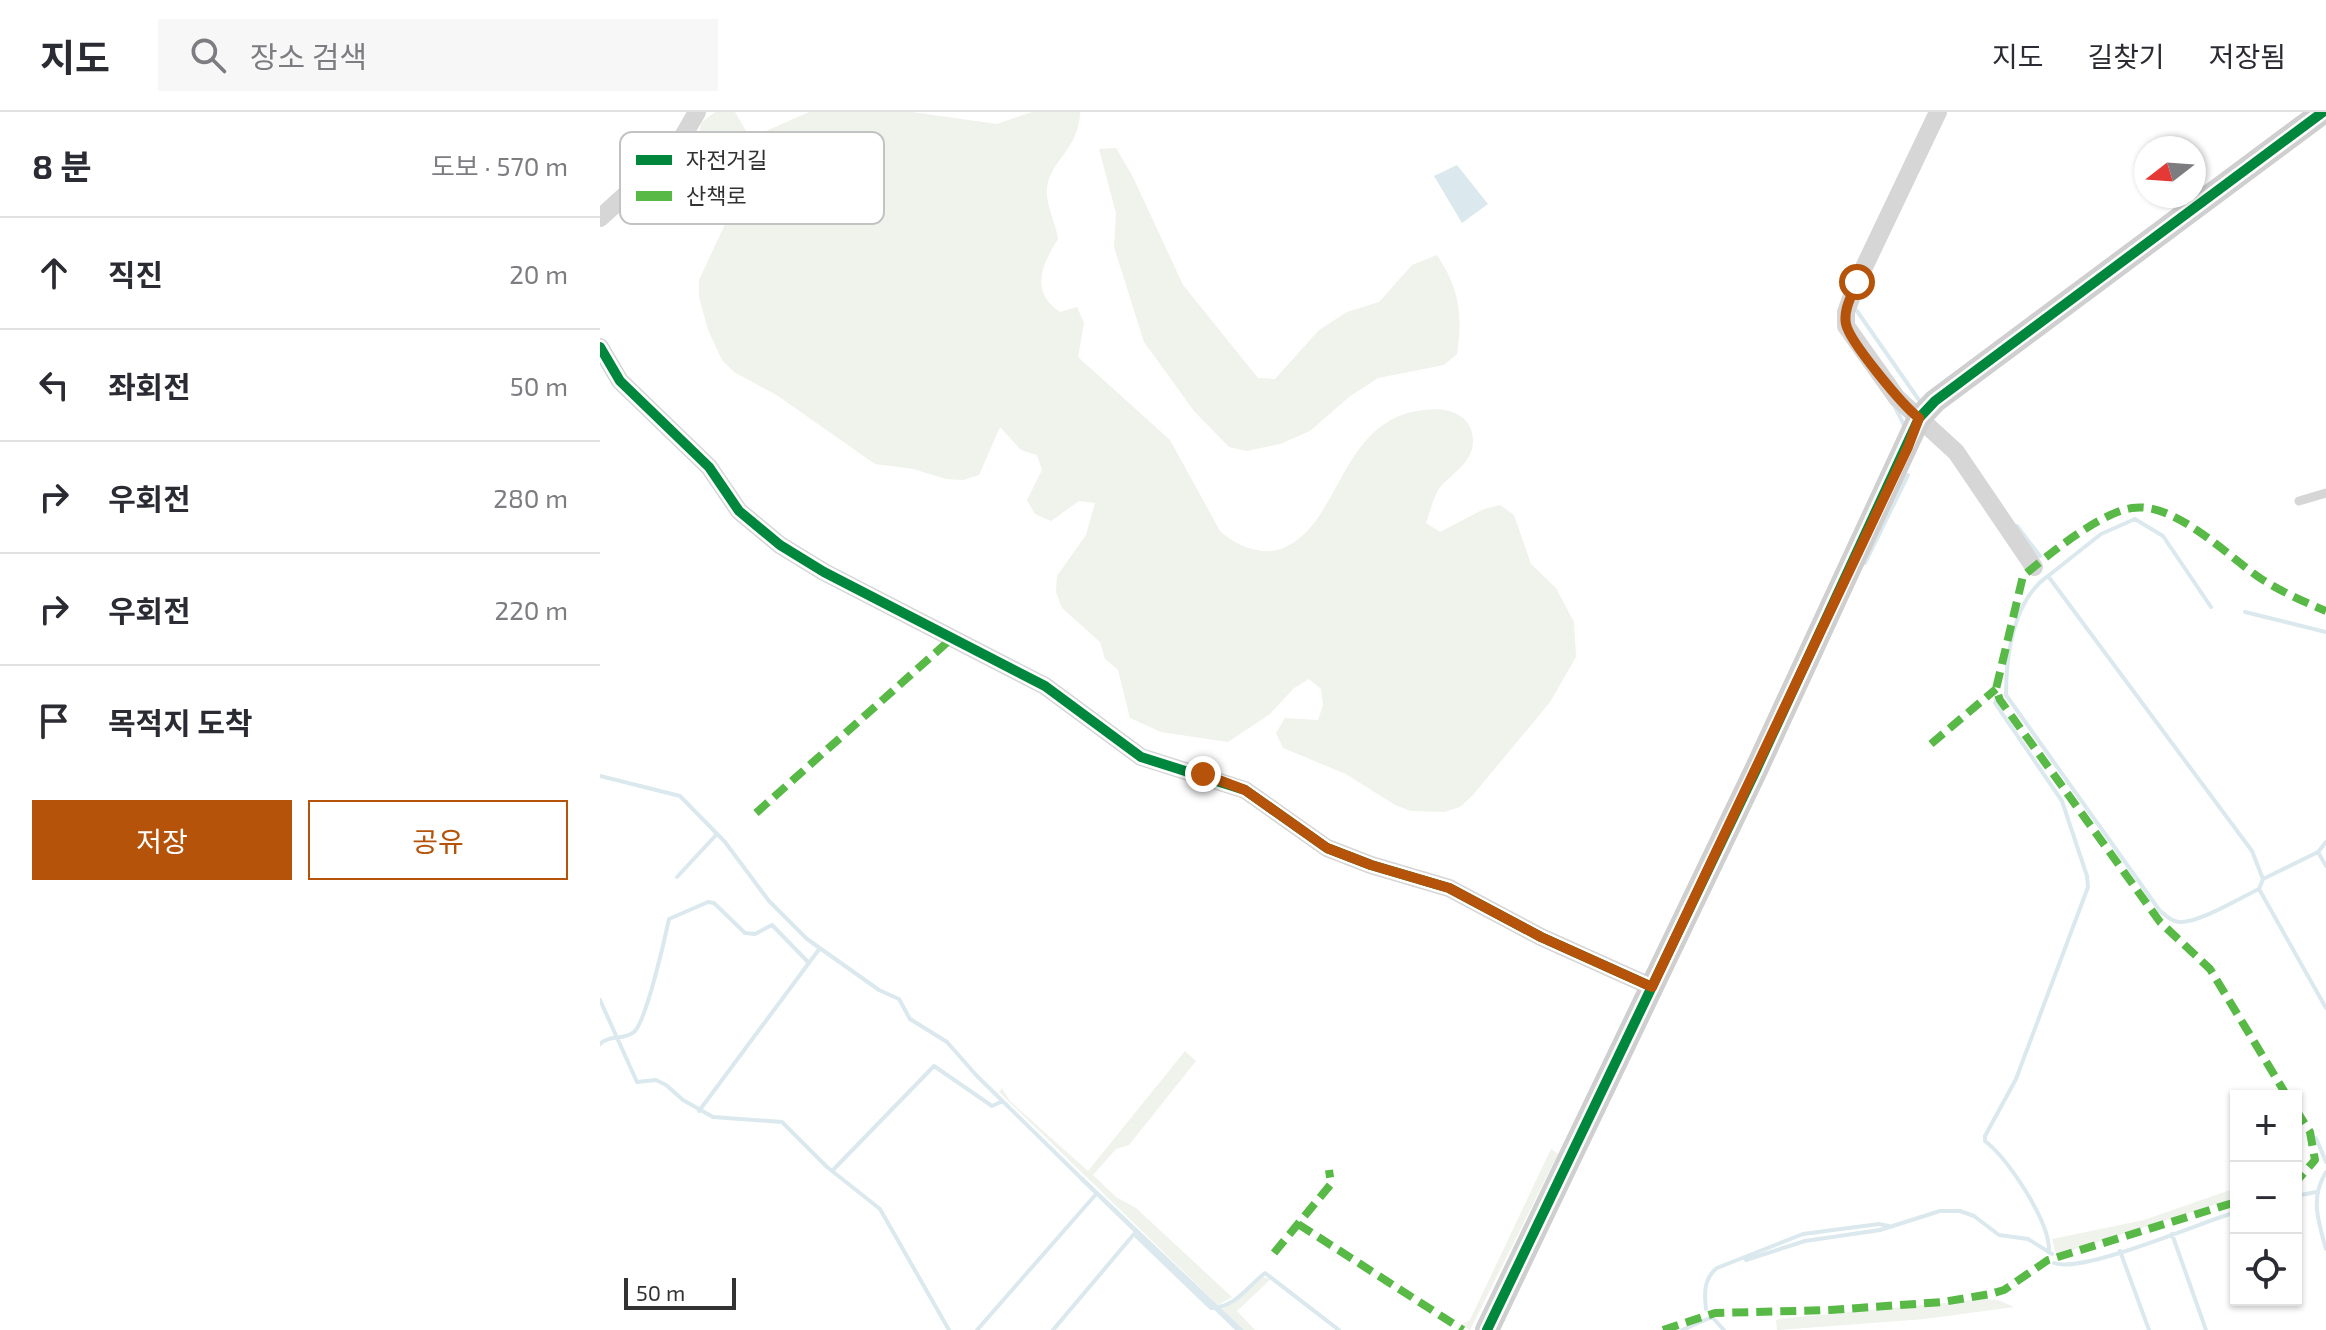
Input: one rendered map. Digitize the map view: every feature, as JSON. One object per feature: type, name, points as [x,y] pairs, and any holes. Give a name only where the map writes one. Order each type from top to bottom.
[{"type":"street","points":[[685,132],[697,112]]},
{"type":"street","points":[[1938,112],[1857,282],[1846,312],[1846,326],[1897,398],[1956,452],[2034,567]]},
{"type":"street","points":[[1487,1330],[1908,447],[1919,418],[1935,401],[2323,112]]},
{"type":"street","points":[[600,218],[620,200]]},
{"type":"street","points":[[600,347],[620,381],[709,467],[739,511],[780,545],[824,572],[1045,686],[1141,757],[1245,790],[1327,848],[1371,865],[1449,888],[1541,937],[1652,987]]},
{"type":"lane","points":[[2299,501],[2326,493]]},
{"type":"shaded area","points":[[715,112],[735,112],[747,132],[700,132],[701,123]]},
{"type":"shaded area","points":[[809,112],[912,112],[997,124],[1032,112],[1080,112],[1075,136],[1053,170],[1047,188],[1058,239],[1043,269],[1041,278],[1045,296],[1060,312],[1077,307],[1084,323],[1078,357],[1170,440],[1220,531],[1240,545],[1256,550],[1281,549],[1301,537],[1317,518],[1357,452],[1374,432],[1396,418],[1424,410],[1450,411],[1467,422],[1473,439],[1471,452],[1465,463],[1439,489],[1426,523],[1440,532],[1484,509],[1500,505],[1514,515],[1531,564],[1556,588],[1574,622],[1576,657],[1550,702],[1473,795],[1460,807],[1444,812],[1411,811],[1395,805],[1346,774],[1283,748],[1276,733],[1285,718],[1318,720],[1323,705],[1321,689],[1309,679],[1294,688],[1270,714],[1228,742],[1161,732],[1130,718],[1118,670],[1105,659],[1100,642],[1062,608],[1056,592],[1057,576],[1086,535],[1095,503],[1079,501],[1051,521],[1035,514],[1027,500],[1042,470],[1037,455],[1021,450],[1000,427],[979,475],[963,480],[875,464],[778,396],[734,372],[722,360],[708,330],[699,297],[699,280],[725,224],[884,224],[884,132],[764,132]]},
{"type":"shaded area","points":[[1116,148],[1133,177],[1183,285],[1258,378],[1275,379],[1319,330],[1347,312],[1379,302],[1412,265],[1437,255],[1458,302],[1460,327],[1457,354],[1444,365],[1378,378],[1349,397],[1310,431],[1280,444],[1246,451],[1229,447],[1194,411],[1144,342],[1114,247],[1116,213],[1099,149]]},
{"type":"shaded area","points":[[1457,165],[1488,204],[1462,223],[1434,176]]},
{"type":"shaded area","points":[[1185,1051],[1196,1061],[1129,1145],[1116,1149],[1093,1175],[1116,1197],[1136,1208],[1232,1297],[1218,1305],[999,1092],[1002,1088],[1010,1101],[1088,1171]]},
{"type":"shaded area","points":[[1551,1149],[1558,1154],[1470,1330],[1460,1325],[1470,1320]]},
{"type":"shaded area","points":[[1083,1177],[1244,1330],[1235,1330],[1080,1180]]},
{"type":"shaded area","points":[[2230,1190],[2230,1200],[2056,1255],[2052,1239],[2144,1220]]},
{"type":"shaded area","points":[[1263,1277],[1271,1279],[1237,1311],[1255,1330],[1244,1330],[1222,1309]]},
{"type":"shaded area","points":[[1998,1300],[2014,1307],[1925,1319],[1777,1330],[1776,1320],[1779,1319]]},
{"type":"waterway","points":[[1857,311],[1921,403]]},
{"type":"waterway","points":[[1895,407],[1905,427]]},
{"type":"waterway","points":[[1865,563],[1908,475]]},
{"type":"waterway","points":[[2048,576],[2101,534],[2135,519],[2163,536],[2211,607]]},
{"type":"waterway","points":[[2017,526],[2040,556]]},
{"type":"waterway","points":[[2263,879],[2252,851],[2048,576],[2036,586],[2019,614],[2010,647],[2006,695],[2160,911],[2179,922],[2210,913],[2259,889],[2263,879],[2318,852],[2326,842]]},
{"type":"waterway","points":[[2245,612],[2326,632]]},
{"type":"waterway","points":[[1997,698],[1995,703],[2062,801],[2087,876],[2088,887],[2016,1079],[1985,1136],[1985,1141],[2005,1161],[2035,1207],[2049,1250]]},
{"type":"waterway","points":[[600,776],[680,796],[725,842],[769,901],[807,939],[879,990],[899,999],[910,1019],[947,1042],[976,1075],[1084,1181]]},
{"type":"waterway","points":[[677,877],[717,834]]},
{"type":"waterway","points":[[2318,852],[2326,866]]},
{"type":"waterway","points":[[2259,889],[2326,1008]]},
{"type":"waterway","points":[[600,1044],[608,1039],[630,1035],[639,1025],[669,919],[708,902],[714,903],[745,933],[755,934],[772,925],[809,963]]},
{"type":"waterway","points":[[699,1111],[820,948]]},
{"type":"waterway","points":[[600,1000],[637,1082],[656,1080],[713,1117],[782,1122],[827,1167],[880,1209],[949,1330]]},
{"type":"waterway","points":[[833,1170],[934,1066],[992,1106],[1003,1101]]},
{"type":"waterway","points":[[2316,1138],[2326,1162]]},
{"type":"waterway","points":[[2326,1172],[2317,1200],[2318,1219],[2326,1249]]},
{"type":"waterway","points":[[2302,1195],[2316,1192]]},
{"type":"waterway","points":[[977,1330],[1097,1193]]},
{"type":"waterway","points":[[1746,1260],[1805,1241],[1880,1230],[1940,1211],[1960,1211],[1974,1216],[1999,1235],[2028,1239],[2052,1254]]},
{"type":"waterway","points":[[2054,1263],[2090,1261],[2230,1214]]},
{"type":"waterway","points":[[1706,1309],[1706,1286],[1717,1268],[1803,1234],[1879,1224],[1889,1226]]},
{"type":"waterway","points":[[1053,1330],[1134,1234],[1211,1308],[1234,1300],[1265,1273],[1339,1330]]},
{"type":"waterway","points":[[2172,1234],[2206,1330]]},
{"type":"waterway","points":[[2120,1251],[2149,1330]]},
{"type":"waterway","points":[[1682,1330],[1712,1317],[1724,1330]]},
{"type":"marked path","points":[[2283,1090],[2210,969],[2160,922],[2000,700],[1996,689],[2023,576],[2090,526],[2119,511],[2148,508],[2183,521],[2260,578],[2326,611]]},
{"type":"marked path","points":[[756,813],[952,638]]},
{"type":"marked path","points":[[1931,744],[1996,689]]},
{"type":"marked path","points":[[2302,1119],[2310,1132],[2315,1160],[2302,1175]]},
{"type":"marked path","points":[[1274,1253],[1331,1184],[1329,1170]]},
{"type":"marked path","points":[[1663,1330],[1715,1313],[1830,1310],[1943,1302],[1990,1294],[2004,1290],[2048,1260],[2230,1204]]},
{"type":"marked path","points":[[1298,1224],[1463,1330]]},
{"type":"cycle path","points":[[1487,1330],[1756,770],[1919,418],[1935,401],[2323,112]]},
{"type":"cycle path","points":[[600,347],[620,381],[709,467],[739,511],[780,545],[824,572],[1045,686],[1141,757],[1245,790],[1327,848],[1371,865],[1449,888],[1541,937],[1652,987]]},
{"type":"route","points":[[1203,774],[1245,790],[1327,848],[1371,865],[1419,876],[1449,888],[1541,937],[1652,987],[1919,418],[1897,398],[1846,326],[1846,312],[1857,282]]}]
